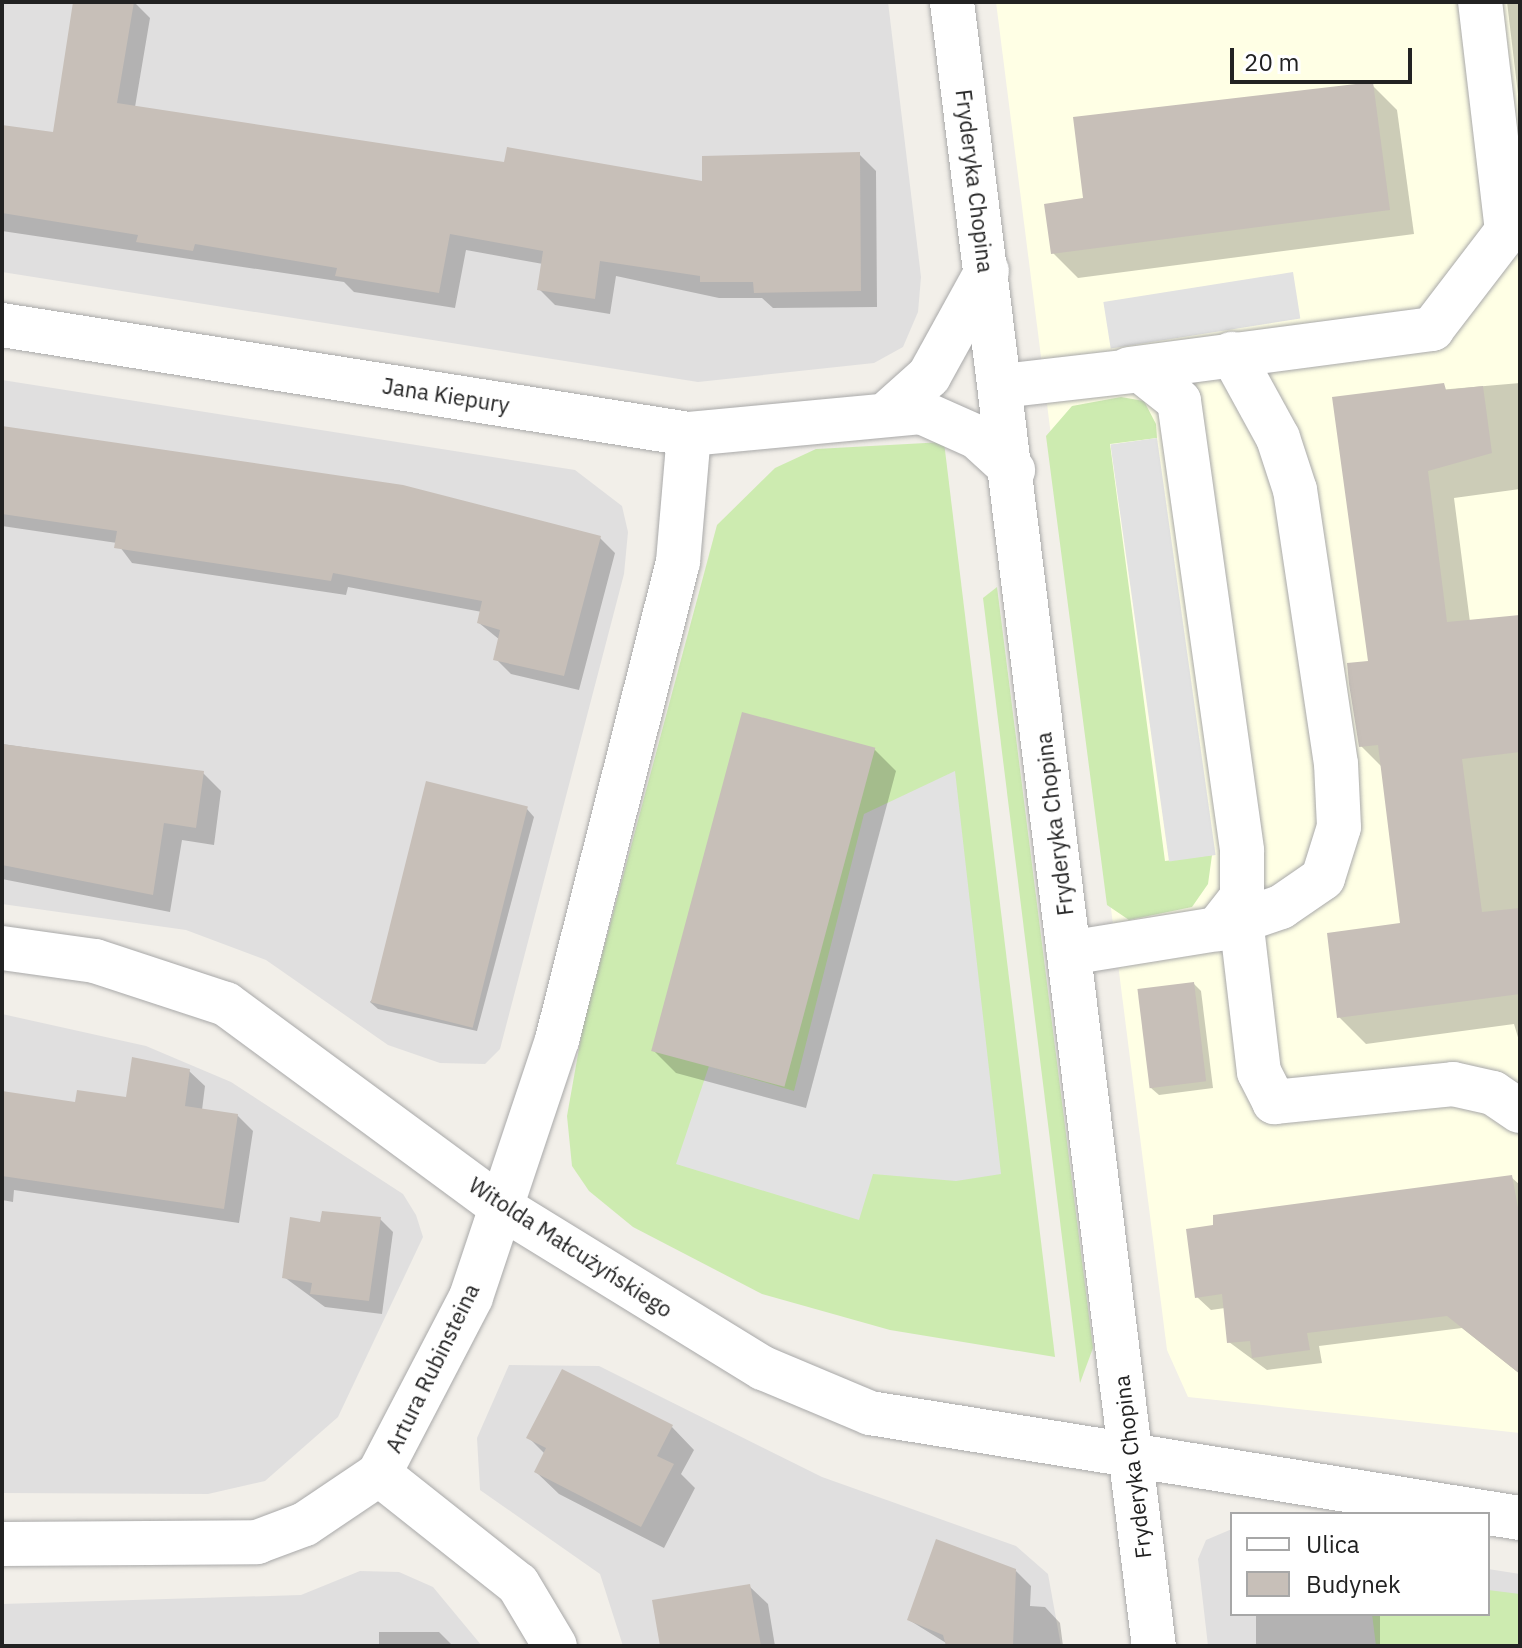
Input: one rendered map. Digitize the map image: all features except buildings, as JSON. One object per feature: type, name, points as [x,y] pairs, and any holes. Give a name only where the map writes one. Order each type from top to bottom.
[{"type":"street","name":"Fryderyka Chopina","points":[[952,2],[1013,470],[1128,1455],[1154,1646]]},
{"type":"street","points":[[1002,386],[1432,329],[1507,231],[1480,2]]},
{"type":"street","points":[[891,410],[929,376],[987,271]]},
{"type":"street","name":"Jana Kiepury","points":[[2,325],[689,434],[891,410],[957,425],[1013,470]]},
{"type":"street","points":[[1069,953],[1281,907],[1323,878],[1339,827],[1336,764],[1295,490],[1272,425],[1232,354]]},
{"type":"street","points":[[1122,369],[1170,387],[1184,417],[1242,851],[1233,917],[1259,1072],[1274,1102],[1453,1084],[1493,1093],[1520,1111]]},
{"type":"street","name":"Artura Rubinsteina","points":[[555,1646],[518,1584],[379,1474],[471,1297],[557,1040],[678,562],[689,434]]},
{"type":"street","name":"Witolda Małcużyńskiego","points":[[2,948],[95,961],[226,1004],[501,1207],[763,1368],[870,1413],[1483,1512]]},
{"type":"street","points":[[2,1544],[257,1542],[305,1524],[379,1474]]},
{"type":"street","name":"Witolda Małcużyńskiego","points":[[1490,1513],[1520,1518]]},
{"type":"shaded area","points":[[2,2],[888,2],[921,277],[918,312],[903,347],[874,363],[698,382],[2,272]]},
{"type":"shaded area","points":[[996,2],[1520,2],[1520,1433],[1188,1397],[1167,1350]]},
{"type":"shaded area","points":[[1293,272],[1300,318],[1111,348],[1103,302]]},
{"type":"shaded area","points":[[2,380],[575,470],[622,506],[628,532],[624,574],[500,1049],[485,1064],[440,1063],[388,1045],[266,960],[186,930],[2,904]]},
{"type":"shaded area","points":[[1157,438],[1216,855],[1169,861],[1110,445]]},
{"type":"shaded area","points":[[955,771],[1001,1174],[956,1181],[873,1174],[859,1220],[676,1164],[709,1066],[794,1091],[864,814]]},
{"type":"shaded area","points":[[2,1014],[146,1046],[231,1082],[403,1194],[416,1215],[423,1237],[338,1417],[265,1481],[208,1494],[2,1493]]},
{"type":"shaded area","points":[[509,1365],[599,1366],[822,1477],[1016,1546],[1048,1574],[1061,1646],[623,1646],[600,1574],[480,1490],[477,1438]]},
{"type":"shaded area","points":[[1230,1530],[1230,1616],[1490,1616],[1490,1569],[1520,1574],[1520,1646],[1208,1646],[1198,1559],[1206,1540]]},
{"type":"shaded area","points":[[360,1571],[399,1572],[433,1587],[482,1646],[2,1646],[2,1604],[301,1595]]},
{"type":"green space","points":[[1121,397],[1144,401],[1156,424],[1157,438],[1110,444],[1165,861],[1212,855],[1208,884],[1192,907],[1129,920],[1107,905],[1046,436],[1072,406]]},
{"type":"green space","points":[[944,442],[1055,1357],[890,1330],[762,1294],[633,1227],[589,1191],[572,1166],[567,1116],[583,1026],[717,525],[775,468],[816,449]]},
{"type":"green space","points":[[997,587],[1093,1348],[1080,1383],[983,598]]},
{"type":"green space","points":[[1490,1590],[1520,1594],[1520,1646],[1376,1646],[1372,1616],[1490,1616]]}]
